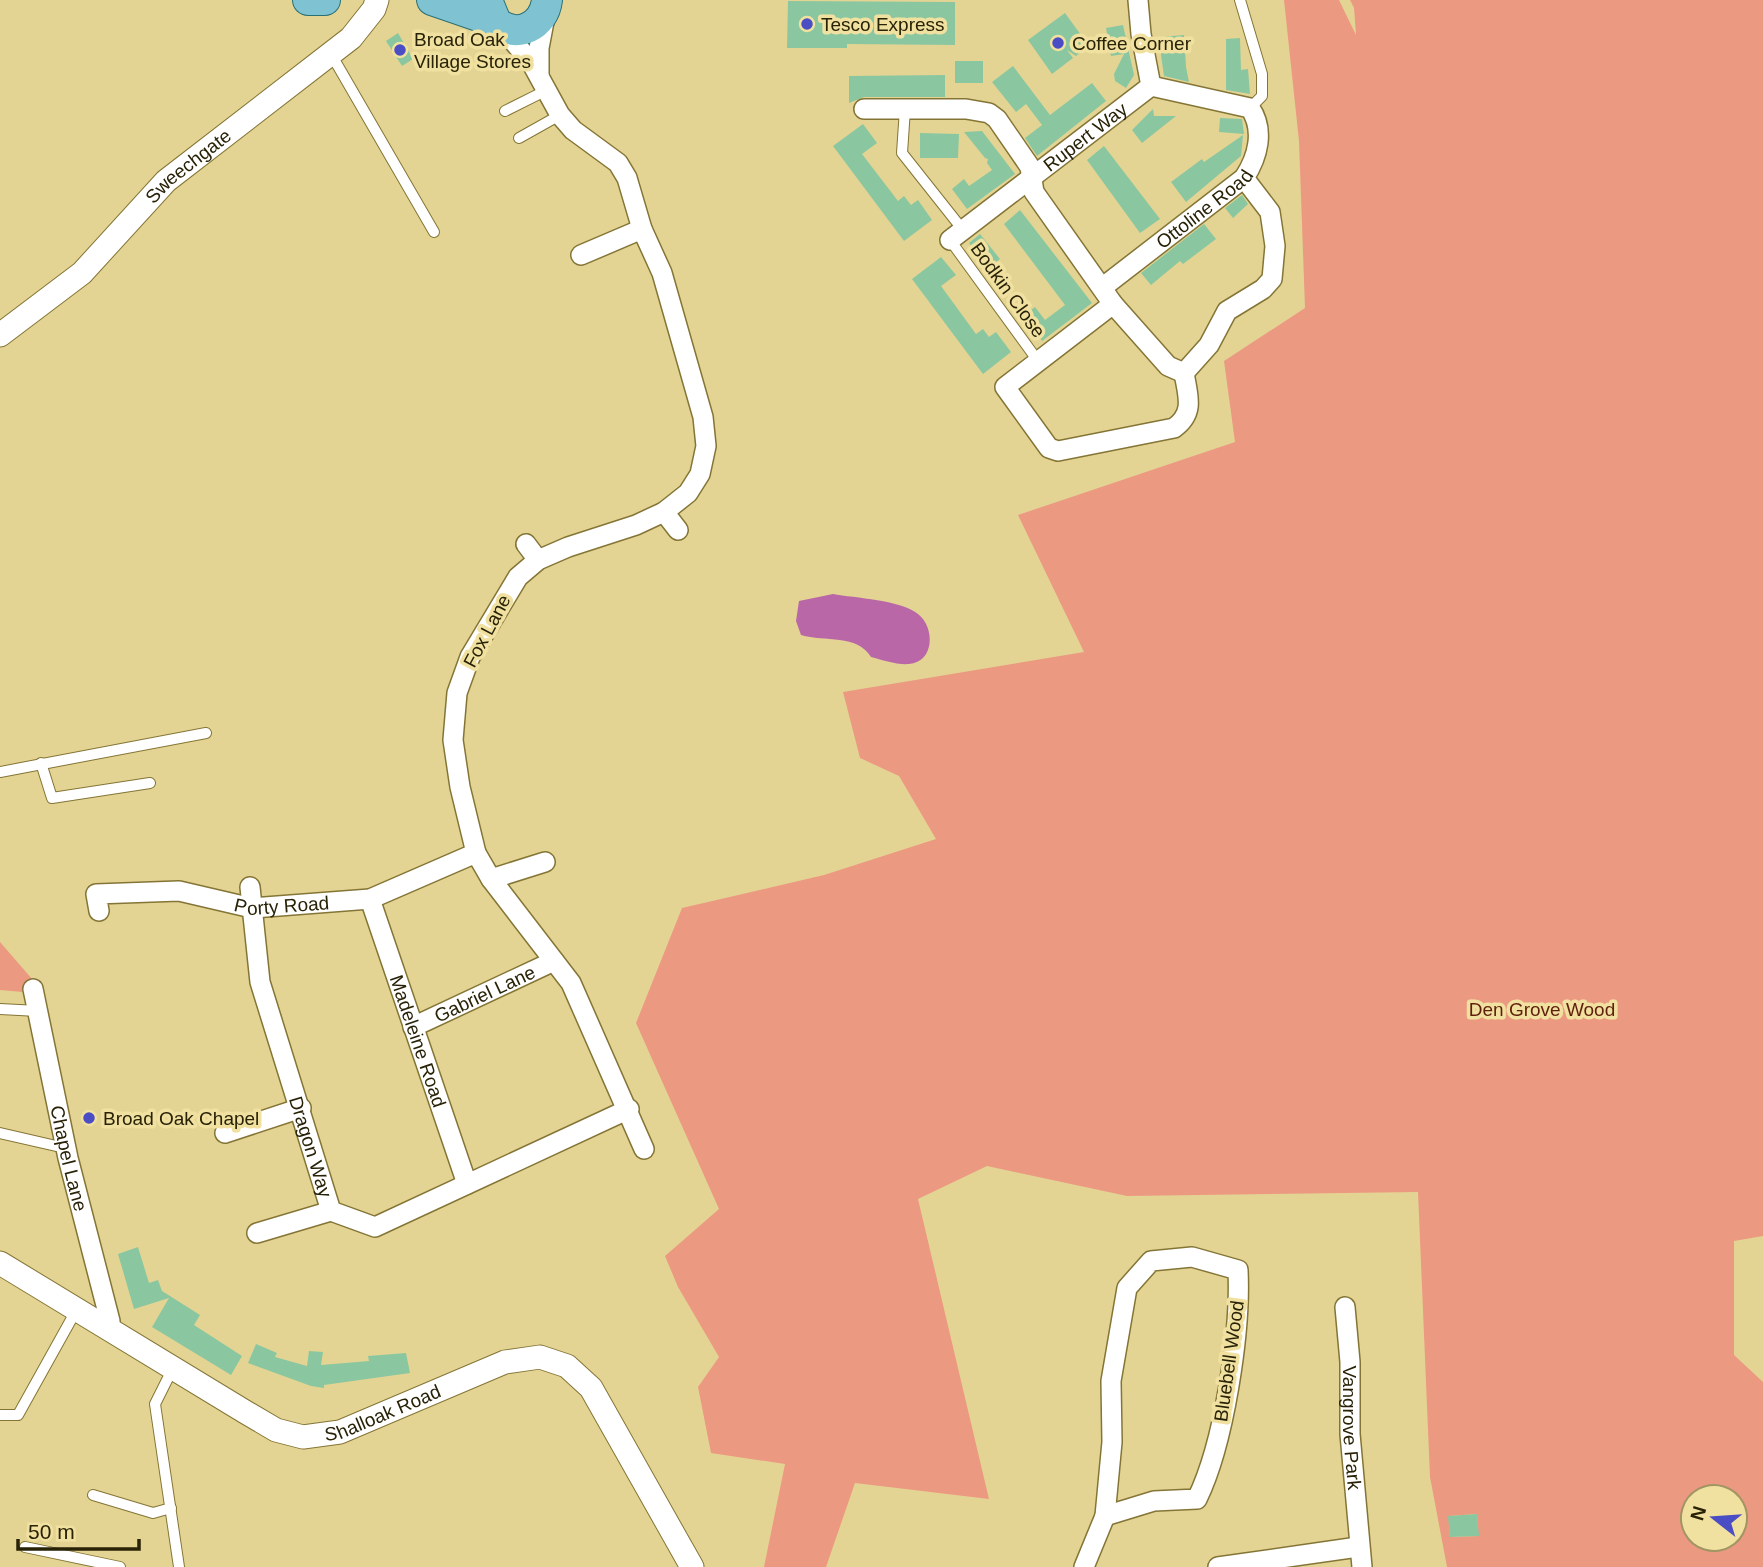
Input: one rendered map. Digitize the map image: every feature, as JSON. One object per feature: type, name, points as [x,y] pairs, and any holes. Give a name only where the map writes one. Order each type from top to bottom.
[{"type":"main road","points":[[308,0],[325,0]]},
{"type":"main road","points":[[432,0],[494,16],[510,30],[527,29],[541,19],[547,2]]},
{"type":"street","name":"Sweechgate","points":[[0,335],[82,273],[166,181],[351,38],[374,9],[377,0]]},
{"type":"street","points":[[1138,0],[1151,86],[1250,108]]},
{"type":"street","points":[[542,84],[539,48],[547,2]]},
{"type":"street","name":"Fox Lane","points":[[494,16],[522,50],[560,115],[573,130],[618,163],[627,178],[642,229],[662,273],[702,417],[706,446],[700,474],[688,493],[664,512],[629,518],[538,560],[518,577],[498,606],[470,657],[457,693],[453,740],[460,787],[476,853],[491,879],[571,983],[629,1109],[644,1149]]},
{"type":"street","name":"Rupert Way","points":[[957,235],[1151,86]]},
{"type":"street","points":[[864,109],[966,108],[989,113],[1030,167],[1034,192],[1108,296],[1168,366],[1184,373],[1209,345],[1227,312],[1264,289],[1272,279],[1275,246],[1270,212],[1244,178]]},
{"type":"street","name":"Ottoline Road","points":[[1184,373],[1190,405],[1185,420],[1174,428],[1058,452],[1049,448],[1004,387],[1038,361],[1108,296],[1244,178],[1255,162],[1258,140],[1257,119],[1250,108]]},
{"type":"street","points":[[581,255],[642,229]]},
{"type":"street","points":[[664,512],[678,530]]},
{"type":"street","points":[[526,544],[538,560]]},
{"type":"street","name":"Porty Road","points":[[99,911],[96,894],[179,891],[252,908],[370,899],[476,853]]},
{"type":"street","points":[[491,879],[545,862]]},
{"type":"street","name":"Dragon Way","points":[[250,887],[260,982],[331,1211],[375,1227],[629,1109]]},
{"type":"street","name":"Madeleine Road","points":[[370,899],[467,1184]]},
{"type":"street","name":"Gabriel Lane","points":[[413,1027],[554,961]]},
{"type":"street","name":"Chapel Lane","points":[[33,989],[66,1148],[110,1321],[108,1328]]},
{"type":"street","points":[[225,1133],[301,1108]]},
{"type":"street","points":[[257,1233],[331,1211]]},
{"type":"street","name":"Bluebell Wood","points":[[1084,1567],[1105,1516],[1112,1442],[1111,1381],[1127,1288],[1151,1261],[1192,1257],[1238,1270],[1239,1305],[1224,1405],[1209,1475],[1197,1499],[1154,1501],[1105,1516]]},
{"type":"street","name":"Shalloak Road","points":[[0,1263],[276,1430],[303,1437],[340,1432],[505,1362],[540,1357],[567,1366],[591,1388],[692,1567]]},
{"type":"street","name":"Vangrove Park","points":[[1345,1307],[1350,1362],[1350,1434],[1358,1496],[1358,1547],[1362,1567]]},
{"type":"street","points":[[1218,1567],[1358,1547]]},
{"type":"lane","points":[[1240,0],[1262,74],[1262,96],[1250,108]]},
{"type":"lane","points":[[330,54],[434,232]]},
{"type":"lane","points":[[505,111],[542,84]]},
{"type":"lane","name":"Bodkin Close","points":[[905,109],[902,153],[1038,361]]},
{"type":"lane","points":[[519,138],[560,115]]},
{"type":"lane","points":[[0,772],[206,733]]},
{"type":"lane","points":[[41,763],[52,798],[150,783]]},
{"type":"lane","points":[[0,1009],[38,1011]]},
{"type":"lane","points":[[0,1133],[66,1148]]},
{"type":"lane","points":[[0,1415],[18,1415],[78,1308]]},
{"type":"lane","points":[[173,1368],[155,1404],[179,1567]]},
{"type":"lane","points":[[93,1495],[153,1513],[170,1508]]},
{"type":"lane","points":[[25,1547],[120,1567]]},
{"type":"green space","name":"Den Grove Wood","points":[[1284,0],[1339,0],[1356,35],[1354,8],[1350,0],[1763,0],[1763,1236],[1734,1241],[1734,1355],[1763,1382],[1763,1567],[1447,1567],[1430,1477],[1418,1192],[1127,1196],[987,1166],[918,1199],[989,1499],[855,1483],[826,1567],[764,1567],[785,1464],[711,1453],[698,1387],[719,1357],[678,1287],[665,1256],[719,1209],[636,1023],[682,908],[824,875],[936,839],[899,776],[860,758],[843,692],[1084,652],[1018,515],[1235,442],[1224,361],[1305,308],[1299,141]],"holes":[[[1477,1514],[1478,1536],[1450,1537],[1449,1516]]]},
{"type":"green space","points":[[0,942],[45,994],[0,990]]},
{"type":"shaded area","points":[[833,594],[910,609],[924,620],[927,627],[930,643],[928,651],[918,662],[895,663],[871,657],[858,645],[849,642],[801,635],[796,621],[799,601]]},
{"type":"building","points":[[788,1],[955,2],[955,45],[847,44],[847,48],[787,48]]},
{"type":"building","name":"Coffee Corner","points":[[1065,13],[1089,46],[1076,56],[1067,50],[1073,58],[1052,74],[1028,40]]},
{"type":"building","points":[[1123,25],[1134,75],[1126,88],[1115,81],[1114,74],[1124,54],[1111,56],[1106,28]]},
{"type":"building","name":"Broad Oak Village Stores","points":[[398,33],[413,59],[402,66],[386,41]]},
{"type":"building","points":[[1184,35],[1189,82],[1164,76],[1161,55],[1160,37]]},
{"type":"building","points":[[1240,38],[1241,70],[1248,69],[1250,94],[1226,90],[1226,39]]},
{"type":"building","points":[[955,61],[983,61],[983,83],[955,83]]},
{"type":"building","points":[[1013,66],[1050,115],[1092,83],[1106,101],[1037,156],[1025,138],[1042,125],[1026,104],[1016,112],[992,82]]},
{"type":"building","points":[[945,75],[945,97],[864,97],[849,103],[849,76]]},
{"type":"building","points":[[1153,109],[1154,116],[1176,116],[1142,143],[1132,130]]},
{"type":"building","points":[[1220,118],[1242,119],[1244,134],[1219,132]]},
{"type":"building","points":[[863,124],[877,143],[862,154],[898,201],[904,196],[911,205],[918,200],[932,220],[904,241],[833,146]]},
{"type":"building","points":[[982,131],[1015,174],[967,209],[952,189],[964,179],[969,186],[992,170],[987,163],[988,159],[964,132]]},
{"type":"building","points":[[920,133],[959,134],[958,158],[920,158]]},
{"type":"building","points":[[1243,135],[1241,156],[1186,202],[1171,182],[1202,159],[1204,162]]},
{"type":"building","points":[[1104,146],[1160,219],[1140,233],[1087,160]]},
{"type":"building","points":[[1242,195],[1248,204],[1233,218],[1225,208]]},
{"type":"building","points":[[1020,210],[1092,303],[1042,341],[1023,316],[1035,307],[1045,320],[1065,305],[1004,224]]},
{"type":"building","points":[[1204,224],[1216,239],[1183,264],[1180,261],[1151,285],[1141,273]]},
{"type":"building","points":[[980,234],[1000,259],[988,268],[969,243]]},
{"type":"building","points":[[941,257],[956,275],[941,286],[976,334],[983,329],[989,337],[996,332],[1011,352],[983,374],[912,279]]},
{"type":"building","points":[[138,1247],[149,1283],[158,1280],[162,1291],[200,1315],[194,1325],[242,1356],[231,1375],[152,1327],[169,1298],[134,1309],[118,1254]]},
{"type":"building","points":[[256,1344],[277,1353],[275,1357],[307,1366],[309,1351],[323,1352],[321,1365],[369,1361],[368,1356],[406,1353],[410,1373],[324,1385],[324,1388],[311,1386],[248,1363]]},
{"type":"building","points":[[1477,1514],[1479,1536],[1450,1537],[1448,1516]]},
{"type":"place","name":"Tesco Express","points":[[807,24]]},
{"type":"place","name":"Coffee Corner","points":[[1058,43]]},
{"type":"place","name":"Broad Oak Village Stores","points":[[400,50]]},
{"type":"place","name":"Broad Oak Chapel","points":[[89,1118]]}]
